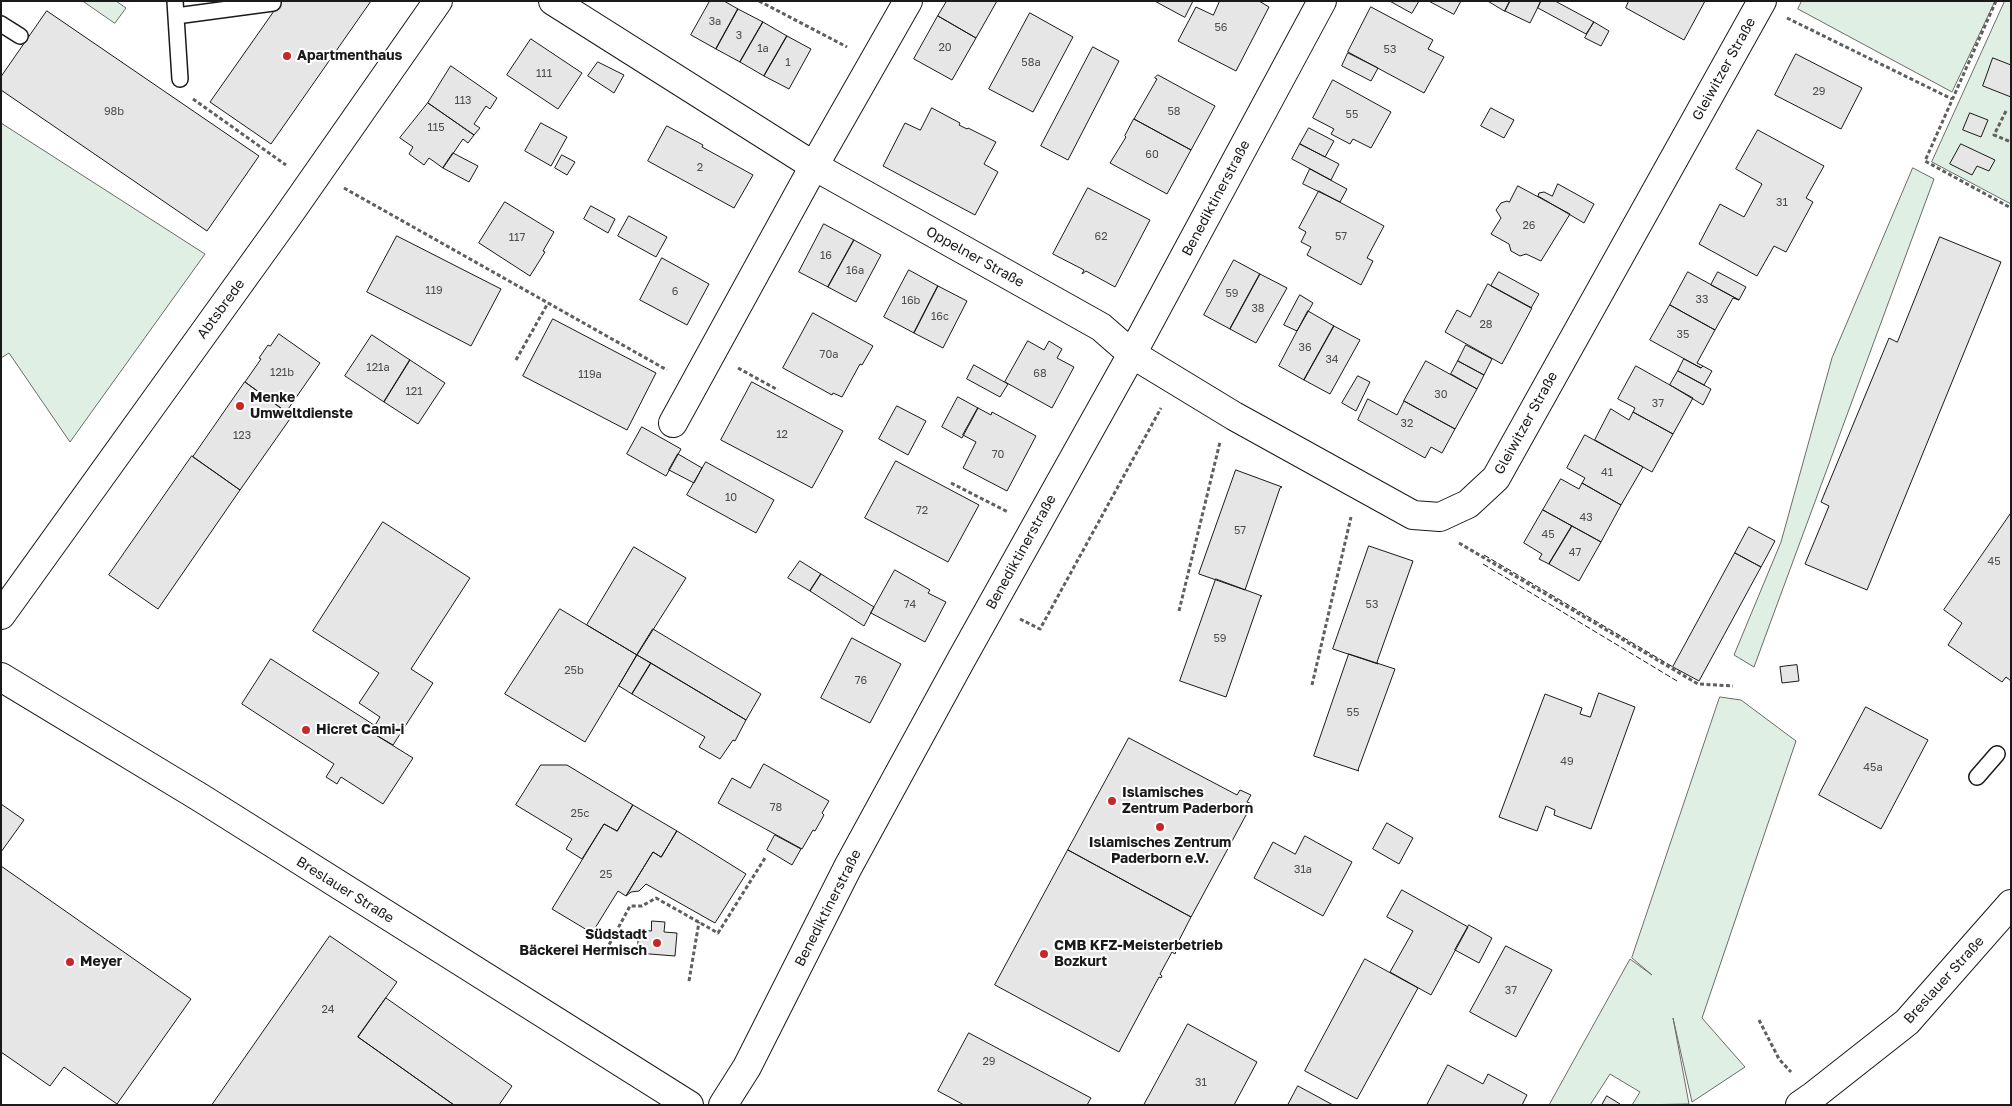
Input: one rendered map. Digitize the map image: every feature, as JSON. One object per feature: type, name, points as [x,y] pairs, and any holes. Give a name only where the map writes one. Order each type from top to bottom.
[{"type":"street","name":"Abtsbrede","points":[[1,616],[318,173],[438,1]]},
{"type":"street","name":"Oppelner Straße","points":[[553,1],[814,166],[1101,327],[1132,354]]},
{"type":"street","points":[[673,423],[814,166],[908,1]]},
{"type":"street","name":"Benediktinerstraße","points":[[723,1105],[748,1067],[848,867],[1035,526],[1132,354],[1322,1]]},
{"type":"street","name":"Gleiwitzer Straße","points":[[1132,354],[1234,416],[1414,515],[1440,517],[1468,504],[1496,478],[1761,3]]},
{"type":"street","name":"Breslauer Straße","points":[[1,677],[201,798],[689,1105]]},
{"type":"street","name":"Breslauer Straße","points":[[1800,1105],[1908,1022],[2011,904]]},
{"type":"lane","points":[[180,79],[175,8],[273,3]]},
{"type":"lane","points":[[1,24],[20,36]]},
{"type":"lane","points":[[1977,777],[1997,754]]},
{"type":"path","points":[[759,1],[874,61]]},
{"type":"path","points":[[1996,1],[1925,161],[2011,208]]},
{"type":"path","points":[[1761,3],[1952,99]]},
{"type":"path","points":[[180,79],[186,94],[278,159]]},
{"type":"path","points":[[2006,111],[1994,135],[2011,142]]},
{"type":"path","points":[[318,173],[694,385]]},
{"type":"path","points":[[516,360],[548,302]]},
{"type":"path","points":[[711,353],[778,390]]},
{"type":"path","points":[[992,604],[1040,629],[1176,381]]},
{"type":"path","points":[[1178,612],[1218,447],[1234,416]]},
{"type":"path","points":[[951,483],[1035,526]]},
{"type":"path","points":[[1312,685],[1350,519],[1365,489]]},
{"type":"path","points":[[1458,542],[1698,684],[1733,686]]},
{"type":"path","points":[[604,956],[630,906],[642,906],[656,898],[718,933],[765,858]]},
{"type":"path","points":[[689,981],[699,922]]},
{"type":"path","points":[[1759,1020],[1780,1059]]},
{"type":"green space","points":[[83,1],[116,1],[126,8],[115,23]]},
{"type":"green space","points":[[1802,1],[1995,1],[1952,92],[1798,9]]},
{"type":"green space","points":[[2005,1],[2011,1],[2011,204],[1932,162]]},
{"type":"green space","points":[[1,123],[205,254],[70,442],[9,353],[1,358]]},
{"type":"green space","points":[[1913,168],[1934,179],[1754,667],[1734,655],[1781,542],[1832,358]]},
{"type":"green space","points":[[1720,697],[1741,700],[1796,741],[1702,1018],[1745,1067],[1692,1102],[1673,1018],[1689,1104],[1632,1105],[1640,1092],[1610,1074],[1590,1105],[1549,1105],[1630,959],[1652,975],[1632,958]]},
{"type":"building","name":"Apartmenthaus","points":[[273,1],[371,1],[271,144],[210,102],[274,11]]},
{"type":"building","points":[[710,1],[724,1],[738,9],[716,49],[691,35]]},
{"type":"building","points":[[947,1],[997,1],[976,38],[938,16]]},
{"type":"building","points":[[1155,1],[1193,1],[1185,17]]},
{"type":"building","points":[[1220,1],[1259,1],[1269,7],[1236,71],[1178,41],[1196,7],[1213,15]]},
{"type":"building","points":[[1390,1],[1419,1],[1412,13]]},
{"type":"building","points":[[1429,1],[1461,1],[1454,14]]},
{"type":"building","points":[[1488,1],[1510,1],[1505,11]]},
{"type":"building","points":[[1510,1],[1541,1],[1530,23],[1505,11]]},
{"type":"building","points":[[1541,1],[1555,1],[1594,22],[1586,34],[1538,8]]},
{"type":"building","points":[[1629,1],[1705,1],[1684,40],[1626,8]]},
{"type":"building","points":[[1371,7],[1433,40],[1428,49],[1444,57],[1424,93],[1348,52]]},
{"type":"building","points":[[738,9],[763,22],[740,62],[716,49]]},
{"type":"building","points":[[47,11],[259,156],[207,231],[1,90],[1,77]]},
{"type":"building","points":[[1030,13],[1073,37],[1033,112],[989,89]]},
{"type":"building","points":[[938,16],[976,38],[952,80],[914,59]]},
{"type":"building","points":[[763,22],[787,36],[764,76],[740,62]]},
{"type":"building","points":[[1594,22],[1609,31],[1601,46],[1585,38]]},
{"type":"building","points":[[787,36],[811,49],[789,89],[764,76]]},
{"type":"building","points":[[531,39],[582,73],[558,109],[507,75]]},
{"type":"building","points":[[1093,47],[1119,61],[1068,160],[1041,146]]},
{"type":"building","points":[[1348,53],[1378,68],[1371,81],[1342,66]]},
{"type":"building","points":[[1796,54],[1862,88],[1841,129],[1775,95]]},
{"type":"building","points":[[1993,58],[2011,65],[2011,97],[1983,86]]},
{"type":"building","points":[[598,62],[624,75],[614,93],[588,76]]},
{"type":"building","points":[[451,66],[497,98],[490,109],[486,106],[474,124],[480,128],[474,135],[428,103]]},
{"type":"building","points":[[1158,75],[1215,106],[1191,150],[1134,119]]},
{"type":"building","points":[[1333,80],[1391,112],[1371,148],[1353,139],[1350,144],[1331,134],[1334,129],[1313,118]]},
{"type":"building","points":[[428,103],[474,135],[468,143],[463,139],[443,168],[429,158],[424,165],[409,154],[413,147],[400,138]]},
{"type":"building","points":[[932,108],[960,123],[959,125],[996,142],[984,164],[998,172],[975,215],[883,166],[905,123],[920,130]]},
{"type":"building","points":[[1491,108],[1514,120],[1504,138],[1481,126]]},
{"type":"building","points":[[1970,113],[1988,120],[1981,137],[1963,130]]},
{"type":"building","points":[[1134,119],[1191,150],[1167,194],[1110,163],[1126,137]]},
{"type":"building","points":[[541,123],[567,137],[551,166],[525,151]]},
{"type":"building","points":[[667,126],[753,175],[734,208],[648,161]]},
{"type":"building","points":[[1309,128],[1334,141],[1325,157],[1300,144]]},
{"type":"building","points":[[1758,130],[1824,166],[1806,198],[1813,202],[1786,252],[1774,246],[1757,276],[1699,244],[1720,204],[1744,217],[1762,184],[1736,169]]},
{"type":"building","points":[[1300,144],[1339,164],[1331,180],[1292,159]]},
{"type":"building","points":[[1961,144],[1995,160],[1989,171],[1977,166],[1972,175],[1950,164]]},
{"type":"building","points":[[453,153],[478,166],[469,182],[443,168]]},
{"type":"building","points":[[562,155],[575,162],[567,175],[555,168]]},
{"type":"building","points":[[1310,169],[1347,189],[1340,202],[1303,184]]},
{"type":"building","points":[[1558,184],[1594,204],[1584,223],[1538,196],[1539,193],[1544,192],[1552,196]]},
{"type":"building","points":[[1518,186],[1570,214],[1541,261],[1526,254],[1520,256],[1511,251],[1509,244],[1491,234],[1501,218],[1496,210],[1501,203],[1509,202]]},
{"type":"building","points":[[1088,188],[1150,220],[1115,287],[1086,271],[1082,274],[1084,270],[1053,254]]},
{"type":"building","points":[[1319,191],[1384,226],[1367,258],[1373,261],[1361,285],[1307,255],[1311,247],[1301,242],[1306,232],[1299,228]]},
{"type":"building","points":[[505,202],[554,232],[543,251],[545,252],[530,276],[479,243]]},
{"type":"building","points":[[591,206],[615,219],[608,233],[584,219]]},
{"type":"building","points":[[629,216],[667,237],[656,257],[618,236]]},
{"type":"building","points":[[824,224],[854,240],[828,287],[799,272]]},
{"type":"building","points":[[397,236],[501,289],[471,346],[367,292]]},
{"type":"building","points":[[1940,237],[2001,262],[1867,590],[1805,564],[1829,506],[1821,502],[1889,338],[1897,342]]},
{"type":"building","points":[[854,240],[881,255],[856,302],[828,287]]},
{"type":"building","points":[[662,258],[709,284],[687,325],[640,300]]},
{"type":"building","points":[[1234,260],[1260,274],[1230,329],[1204,315]]},
{"type":"building","points":[[909,270],[938,286],[914,333],[884,317]]},
{"type":"building","points":[[1499,272],[1539,294],[1531,308],[1491,286]]},
{"type":"building","points":[[1688,272],[1739,300],[1733,298],[1715,330],[1670,305]]},
{"type":"building","points":[[1718,272],[1746,287],[1739,300],[1711,285]]},
{"type":"building","points":[[1260,274],[1287,288],[1256,343],[1230,329]]},
{"type":"building","points":[[1488,284],[1532,308],[1502,364],[1445,332],[1457,310],[1470,317]]},
{"type":"building","points":[[938,286],[967,301],[943,348],[914,333]]},
{"type":"building","points":[[1300,295],[1313,303],[1297,331],[1284,325]]},
{"type":"building","points":[[1670,305],[1715,330],[1697,363],[1703,366],[1701,368],[1650,340]]},
{"type":"building","points":[[1308,311],[1334,326],[1304,380],[1279,366]]},
{"type":"building","points":[[813,313],[873,346],[862,365],[860,364],[842,397],[833,393],[832,395],[783,368]]},
{"type":"building","points":[[553,319],[656,373],[627,430],[523,376]]},
{"type":"building","points":[[1334,326],[1360,340],[1330,394],[1304,380]]},
{"type":"building","points":[[279,334],[320,363],[286,412],[245,382],[268,345],[270,346]]},
{"type":"building","points":[[372,335],[410,360],[384,402],[345,376]]},
{"type":"building","points":[[1028,341],[1044,350],[1049,341],[1062,349],[1057,358],[1074,367],[1052,408],[1005,382]]},
{"type":"building","points":[[1466,345],[1492,359],[1484,375],[1458,361]]},
{"type":"building","points":[[1684,359],[1701,368],[1703,366],[1712,371],[1704,385],[1678,371]]},
{"type":"building","points":[[410,360],[445,383],[418,424],[384,402]]},
{"type":"building","points":[[1426,361],[1477,389],[1455,429],[1404,401]]},
{"type":"building","points":[[1458,361],[1484,375],[1477,389],[1451,374]]},
{"type":"building","points":[[974,365],[1008,384],[1000,397],[967,379]]},
{"type":"building","points":[[1636,366],[1693,398],[1673,434],[1633,412],[1635,408],[1618,399]]},
{"type":"building","points":[[1678,371],[1711,389],[1703,405],[1670,385]]},
{"type":"building","points":[[1358,376],[1370,382],[1356,411],[1342,403]]},
{"type":"building","points":[[245,382],[292,416],[240,490],[193,457]]},
{"type":"building","points":[[752,382],[843,431],[812,488],[721,440]]},
{"type":"building","points":[[958,397],[978,408],[962,438],[942,427]]},
{"type":"building","points":[[1368,399],[1397,415],[1404,401],[1455,429],[1442,453],[1431,447],[1425,458],[1358,420]]},
{"type":"building","points":[[897,406],[926,421],[908,455],[879,439]]},
{"type":"building","points":[[978,408],[991,415],[992,412],[1036,436],[1007,491],[963,468],[976,442],[963,435]]},
{"type":"building","points":[[1611,409],[1629,420],[1633,412],[1673,434],[1652,472],[1595,440]]},
{"type":"building","points":[[642,427],[681,449],[666,476],[627,454]]},
{"type":"building","points":[[1585,435],[1643,467],[1621,505],[1582,483],[1585,478],[1567,468]]},
{"type":"building","points":[[678,454],[702,468],[694,483],[669,470]]},
{"type":"building","points":[[192,456],[240,490],[158,609],[109,575]]},
{"type":"building","points":[[896,461],[979,505],[948,562],[865,518]]},
{"type":"building","points":[[706,462],[774,500],[756,533],[687,495]]},
{"type":"building","points":[[1236,470],[1282,487],[1280,488],[1245,590],[1199,574]]},
{"type":"building","points":[[1561,479],[1579,489],[1582,483],[1621,505],[1601,542],[1543,510]]},
{"type":"building","points":[[1543,510],[1572,526],[1549,564],[1539,559],[1542,554],[1524,543]]},
{"type":"building","points":[[2011,513],[2011,681],[2006,677],[2002,682],[1948,645],[1962,623],[1944,610]]},
{"type":"building","points":[[383,522],[470,578],[411,669],[433,683],[393,745],[371,732],[380,717],[359,703],[379,673],[313,631]]},
{"type":"building","points":[[1572,526],[1601,542],[1579,581],[1549,564]]},
{"type":"building","points":[[1749,527],[1775,541],[1761,567],[1735,553]]},
{"type":"building","points":[[1369,546],[1413,561],[1377,662],[1378,664],[1333,649]]},
{"type":"building","points":[[634,547],[686,578],[637,655],[587,625]]},
{"type":"building","points":[[1735,553],[1761,567],[1699,681],[1673,667]]},
{"type":"building","points":[[800,561],[821,574],[810,591],[788,578]]},
{"type":"building","points":[[895,570],[930,590],[928,593],[946,602],[925,642],[871,613]]},
{"type":"building","points":[[821,574],[874,607],[864,626],[810,591]]},
{"type":"building","points":[[1216,579],[1262,596],[1226,697],[1180,681]]},
{"type":"building","points":[[560,609],[637,655],[585,742],[505,694]]},
{"type":"building","points":[[653,629],[761,694],[746,720],[637,655]]},
{"type":"building","points":[[852,638],[901,664],[870,723],[821,698]]},
{"type":"building","points":[[1349,654],[1395,669],[1359,771],[1314,756]]},
{"type":"building","points":[[637,655],[651,663],[632,694],[619,686]]},
{"type":"building","points":[[271,659],[374,725],[371,732],[413,758],[383,804],[341,777],[337,784],[326,777],[334,764],[242,704]]},
{"type":"building","points":[[651,663],[746,720],[735,741],[733,740],[720,759],[699,747],[705,737],[632,694]]},
{"type":"building","points":[[1797,665],[1799,681],[1782,683],[1780,667]]},
{"type":"building","points":[[1599,693],[1635,707],[1591,829],[1554,815],[1555,810],[1546,806],[1537,831],[1499,817],[1545,694],[1582,708],[1580,714],[1590,717]]},
{"type":"building","points":[[1866,707],[1928,740],[1881,829],[1819,795]]},
{"type":"building","name":"Islamisches Zentrum Paderborn e.V.","points":[[1129,738],[1237,795],[1240,790],[1251,795],[1247,802],[1252,804],[1191,917],[1068,850]]},
{"type":"building","points":[[764,764],[829,801],[815,831],[813,830],[802,849],[718,803],[732,778],[750,788]]},
{"type":"building","points":[[541,765],[567,765],[633,805],[617,831],[604,824],[582,859],[566,849],[572,839],[516,805]]},
{"type":"building","points":[[1,804],[24,820],[1,852]]},
{"type":"building","points":[[633,805],[677,831],[661,857],[653,852],[626,896],[618,891],[592,933],[552,909],[604,824],[617,831]]},
{"type":"building","points":[[1387,823],[1413,838],[1399,864],[1373,849]]},
{"type":"building","points":[[677,831],[746,874],[715,923],[646,884],[639,891],[631,892],[626,896],[653,852],[661,857]]},
{"type":"building","points":[[775,835],[801,849],[792,865],[767,850]]},
{"type":"building","points":[[1305,836],[1352,862],[1323,916],[1254,878],[1273,842],[1295,854]]},
{"type":"building","points":[[1068,850],[1191,917],[1174,950],[1176,951],[1175,954],[1172,952],[1160,974],[1161,978],[1159,977],[1119,1052],[995,985]]},
{"type":"building","name":"Meyer","points":[[1,866],[191,999],[117,1104],[64,1067],[50,1086],[1,1052]]},
{"type":"building","points":[[1402,890],[1468,927],[1431,995],[1390,972],[1413,931],[1387,917]]},
{"type":"building","name":"Südstadt Bäckerei Hermisch","points":[[652,921],[665,922],[664,932],[677,933],[675,956],[637,953],[639,930],[651,931]]},
{"type":"building","points":[[1469,925],[1492,938],[1479,963],[1455,950]]},
{"type":"building","points":[[330,936],[397,982],[358,1037],[454,1105],[212,1105]]},
{"type":"building","points":[[1506,946],[1552,970],[1516,1037],[1470,1012]]},
{"type":"building","points":[[1365,959],[1418,988],[1357,1099],[1305,1071]]},
{"type":"building","points":[[386,998],[512,1086],[499,1105],[454,1105],[358,1037]]},
{"type":"building","points":[[1188,1024],[1257,1062],[1234,1105],[1144,1105]]},
{"type":"building","points":[[969,1033],[1091,1098],[1087,1105],[964,1105],[938,1091]]},
{"type":"building","points":[[1448,1065],[1483,1084],[1488,1074],[1527,1095],[1522,1105],[1427,1105]]},
{"type":"building","points":[[1298,1086],[1333,1105],[1288,1105]]},
{"type":"building","points":[[1607,1096],[1620,1104],[1620,1105],[1602,1105]]},
{"type":"fence","points":[[1484,555],[1673,667]]},
{"type":"fence","points":[[1483,564],[1677,681]]},
{"type":"place","name":"Apartmenthaus","points":[[287,56]]},
{"type":"place","name":"Menke Umweltdienste","points":[[240,406]]},
{"type":"place","name":"Hicret Cami-i","points":[[306,730]]},
{"type":"place","name":"Islamisches Zentrum Paderborn","points":[[1112,801]]},
{"type":"place","name":"Islamisches Zentrum Paderborn e.V.","points":[[1160,827]]},
{"type":"place","name":"Südstadt Bäckerei Hermisch","points":[[657,943]]},
{"type":"place","name":"CMB KFZ-Meisterbetrieb Bozkurt","points":[[1044,954]]},
{"type":"place","name":"Meyer","points":[[70,962]]}]
